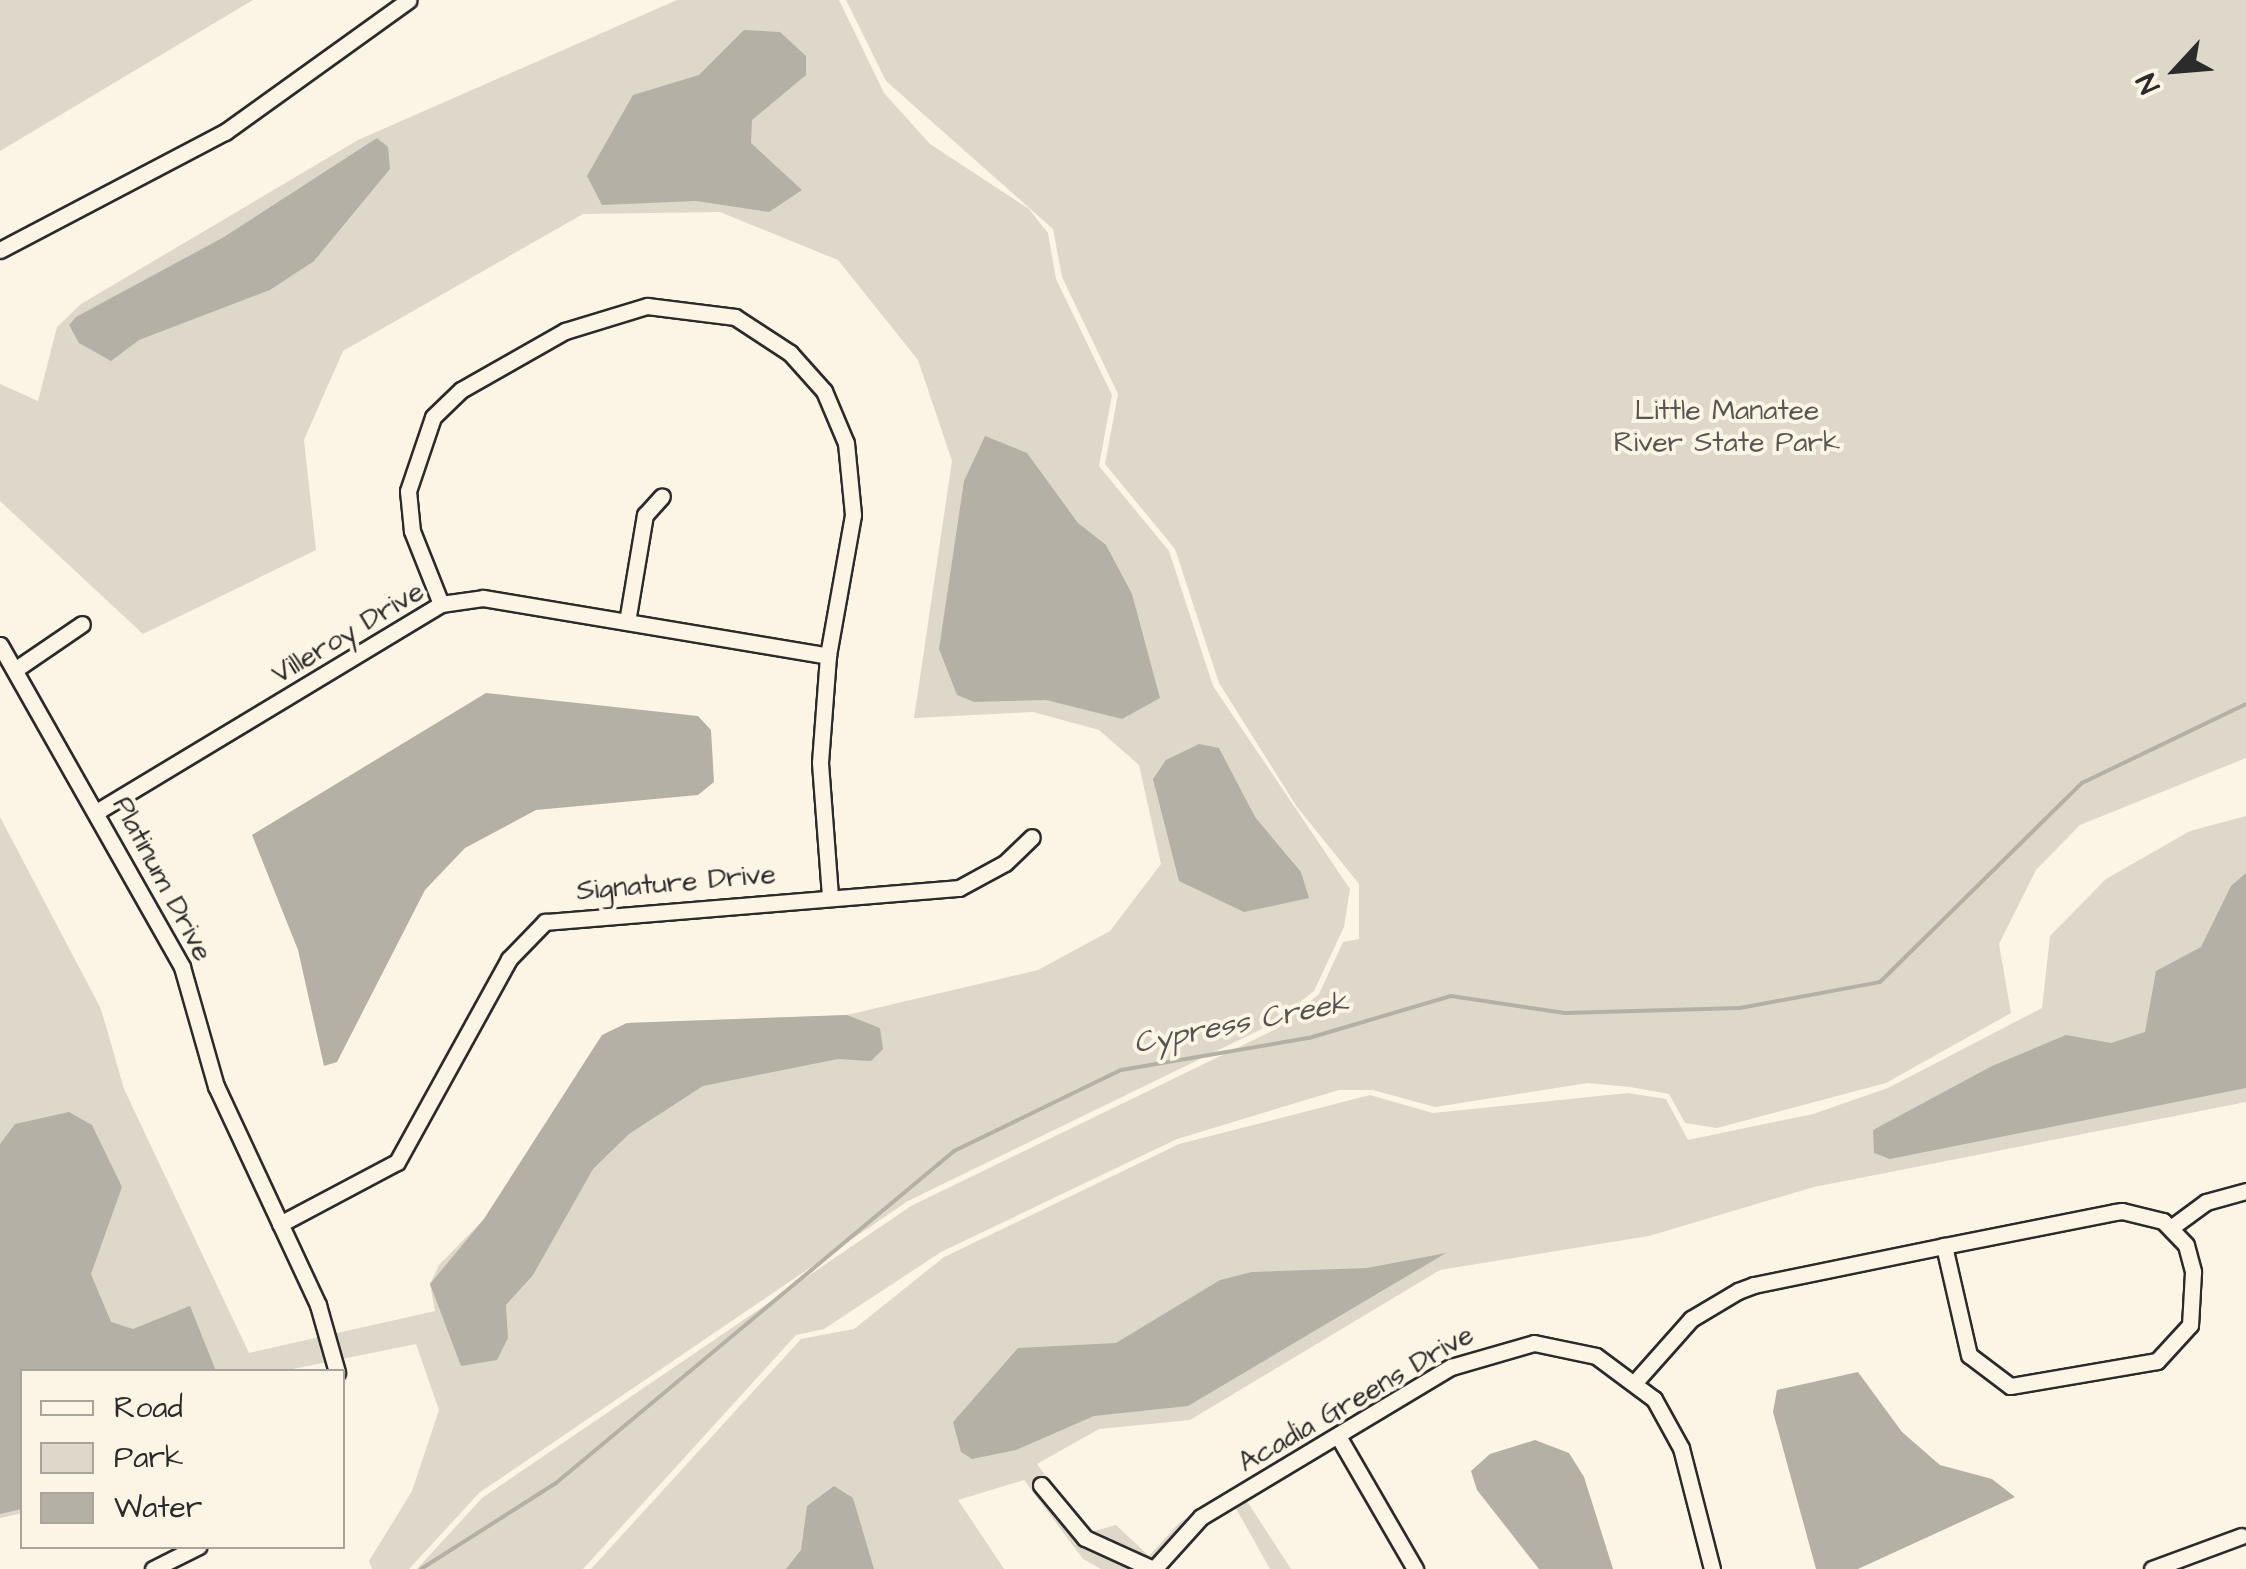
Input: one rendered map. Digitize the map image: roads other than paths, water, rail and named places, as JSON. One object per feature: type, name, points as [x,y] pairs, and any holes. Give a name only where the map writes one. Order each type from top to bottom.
[{"type":"street","points":[[0,250],[225,132],[409,0]]},
{"type":"street","points":[[441,604],[412,532],[408,491],[433,418],[461,390],[565,330],[646,306],[691,308],[735,318],[790,353],[824,391],[846,443],[853,515],[828,656],[820,764],[830,896]]},
{"type":"street","points":[[627,622],[644,515],[662,496]]},
{"type":"street","name":"Villeroy Drive","points":[[98,811],[441,604],[483,598],[828,656]]},
{"type":"street","points":[[19,667],[82,624]]},
{"type":"street","name":"Platinum Drive","points":[[0,645],[19,667],[186,975],[216,1086],[318,1304],[336,1369]]},
{"type":"street","name":"Signature Drive","points":[[280,1224],[397,1162],[508,959],[545,922],[959,888],[1005,864],[1032,836]]},
{"type":"street","points":[[2172,1227],[2206,1202],[2246,1192]]},
{"type":"street","points":[[1636,1381],[1682,1327],[1724,1297],[1944,1246],[2122,1210],[2172,1227],[2194,1272],[2192,1315],[2180,1343],[2157,1361],[2029,1388],[1992,1379],[1969,1355],[1944,1246]]},
{"type":"street","name":"Acadia Greens Drive","points":[[1154,1569],[1187,1526],[1451,1367],[1504,1346],[1572,1347],[1636,1381],[1676,1433],[1712,1569]]},
{"type":"street","points":[[1338,1436],[1414,1569]]},
{"type":"street","points":[[1040,1485],[1085,1538],[1154,1569]]},
{"type":"street","points":[[2152,1569],[2241,1536]]},
{"type":"street","points":[[152,1569],[192,1549]]},
{"type":"water","points":[[744,30],[780,32],[806,56],[806,75],[752,120],[751,143],[802,190],[769,212],[696,201],[602,205],[587,176],[633,95],[699,75]]},
{"type":"water","points":[[377,138],[388,147],[390,169],[314,261],[270,290],[139,340],[111,361],[79,343],[69,325],[76,317],[224,237]]},
{"type":"water","points":[[985,436],[1027,453],[1078,523],[1106,545],[1132,594],[1160,698],[1122,719],[1046,700],[974,702],[957,695],[939,649],[964,481]]},
{"type":"water","points":[[486,693],[698,716],[711,730],[714,782],[698,795],[536,810],[465,848],[425,890],[337,1062],[324,1066],[298,950],[252,835]]},
{"type":"water","points":[[1199,744],[1219,748],[1255,817],[1301,872],[1309,898],[1244,912],[1179,881],[1153,779],[1166,760]]},
{"type":"water","points":[[2246,873],[2246,1088],[1890,1159],[1874,1153],[1873,1130],[1992,1066],[2066,1035],[2111,1043],[2145,1032],[2156,971],[2201,947],[2231,886]]},
{"type":"water","points":[[847,1015],[880,1028],[883,1049],[871,1061],[838,1059],[703,1086],[629,1134],[593,1169],[533,1275],[506,1305],[508,1338],[497,1360],[461,1366],[430,1284],[484,1219],[602,1035],[627,1023]]},
{"type":"water","points":[[69,1112],[92,1125],[122,1187],[91,1274],[111,1322],[133,1329],[190,1306],[215,1369],[20,1369],[20,1509],[0,1514],[0,1144],[15,1124]]},
{"type":"water","points":[[1446,1253],[1188,1406],[1094,1416],[1016,1450],[972,1459],[961,1452],[953,1422],[1018,1348],[1116,1343],[1220,1280],[1252,1272],[1367,1268]]},
{"type":"water","points":[[1858,1372],[1902,1432],[1940,1465],[1992,1479],[2015,1497],[1858,1569],[1816,1569],[1773,1412],[1777,1390]]},
{"type":"water","points":[[1535,1440],[1569,1453],[1584,1477],[1613,1569],[1539,1569],[1477,1490],[1471,1471],[1490,1454]]},
{"type":"water","points":[[834,1486],[853,1498],[874,1569],[786,1569],[801,1550],[807,1506]]},
{"type":"waterway","name":"Cypress Creek","points":[[421,1569],[556,1483],[954,1151],[1121,1070],[1309,1038],[1451,996],[1565,1013],[1740,1008],[1880,982],[2082,783],[2246,704]]},
{"type":"park label","name":"Little Manatee River State Park","points":[[1727,427]]}]
